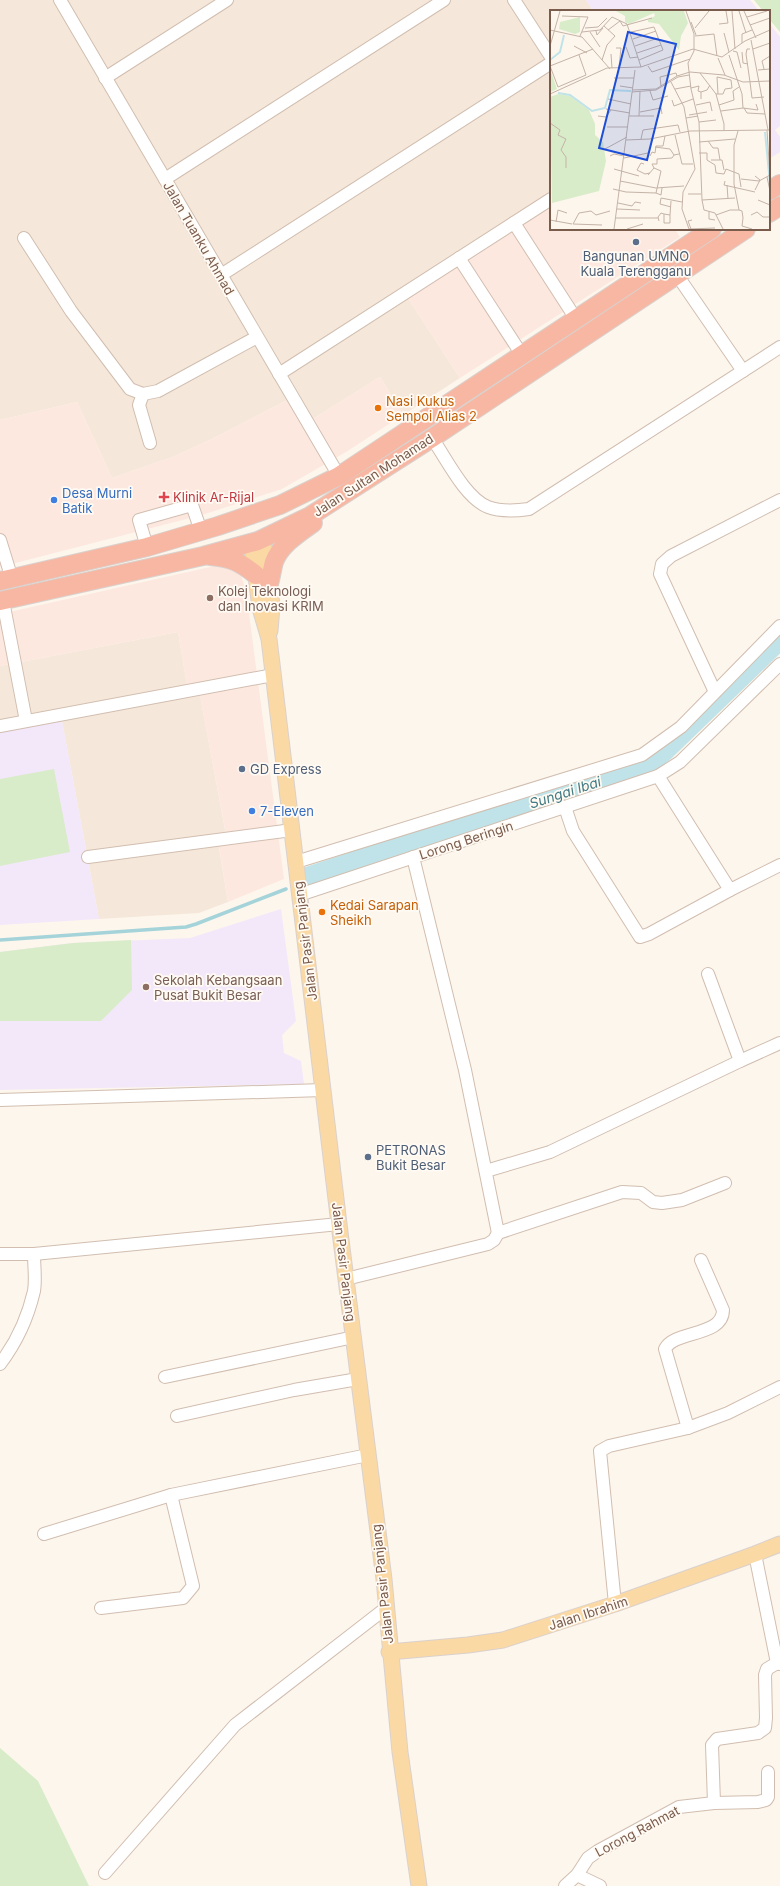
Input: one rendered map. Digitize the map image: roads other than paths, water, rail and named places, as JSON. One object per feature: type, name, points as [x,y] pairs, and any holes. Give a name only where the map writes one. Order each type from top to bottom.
[{"type":"highway","points":[[770,190],[780,184]]},
{"type":"highway","points":[[770,212],[780,206]]},
{"type":"highway","name":"Jalan Sultan Mohamad","points":[[6,580],[147,547],[201,531],[280,505],[339,476],[710,230]]},
{"type":"highway","name":"Jalan Sultan Mohamad","points":[[2,601],[203,556],[258,541],[310,516],[432,438],[744,230]]},
{"type":"highway","points":[[147,547],[242,533],[251,536],[258,541],[266,525],[308,499],[339,476]]},
{"type":"highway","points":[[203,556],[229,558],[242,564],[263,580],[286,545],[372,477]]},
{"type":"main road","name":"Jalan Pasir Panjang","points":[[258,541],[266,552],[263,580],[272,606],[269,639],[273,675],[368,1455],[386,1608],[389,1652],[400,1752],[419,1886]]},
{"type":"main road","name":"Jalan Ibrahim","points":[[389,1652],[468,1645],[503,1640],[615,1604],[780,1544]]},
{"type":"street","name":"Jalan Tuanku Ahmad","points":[[60,0],[339,476]]},
{"type":"street","points":[[105,78],[227,0]]},
{"type":"street","points":[[165,179],[444,0]]},
{"type":"street","points":[[514,0],[550,55]]},
{"type":"street","points":[[221,275],[550,64]]},
{"type":"street","points":[[279,374],[550,200]]},
{"type":"street","points":[[514,223],[576,319]]},
{"type":"street","points":[[24,238],[71,311],[130,389],[142,394],[158,391],[257,337]]},
{"type":"street","points":[[459,258],[522,355]]},
{"type":"street","points":[[677,275],[743,371]]},
{"type":"street","points":[[432,438],[465,488],[476,501],[489,508],[508,512],[529,510],[780,346]]},
{"type":"street","points":[[142,394],[139,405],[150,443]]},
{"type":"street","points":[[716,692],[660,574],[662,564],[671,556],[780,500]]},
{"type":"street","points":[[147,547],[139,520],[192,505],[201,531]]},
{"type":"street","points":[[0,540],[6,580]]},
{"type":"street","points":[[2,601],[26,721]]},
{"type":"street","points":[[296,862],[642,755],[681,727],[780,626]]},
{"type":"street","name":"Lorong Beringin","points":[[299,895],[658,776],[680,762],[780,664]]},
{"type":"street","points":[[0,726],[273,675]]},
{"type":"street","points":[[658,776],[730,890]]},
{"type":"street","points":[[565,807],[573,831],[640,937],[649,934],[780,865]]},
{"type":"street","points":[[88,857],[292,830]]},
{"type":"street","points":[[346,1280],[488,1244],[494,1240],[498,1233],[465,1070],[413,857]]},
{"type":"street","points":[[708,974],[740,1061]]},
{"type":"street","points":[[486,1171],[550,1152],[780,1043]]},
{"type":"street","points":[[0,1100],[323,1090]]},
{"type":"street","points":[[498,1233],[622,1192],[641,1193],[653,1202],[662,1203],[682,1200],[725,1183]]},
{"type":"street","points":[[0,1254],[34,1254],[339,1224]]},
{"type":"street","points":[[0,1364],[11,1350],[22,1326],[34,1290],[34,1254]]},
{"type":"street","points":[[688,1428],[665,1349],[667,1345],[674,1341],[711,1327],[721,1320],[723,1310],[701,1260]]},
{"type":"street","points":[[165,1377],[354,1337]]},
{"type":"street","points":[[177,1416],[294,1390],[358,1379]]},
{"type":"street","points":[[615,1604],[600,1451],[609,1446],[688,1428],[728,1413],[780,1388]]},
{"type":"street","points":[[44,1534],[171,1495],[368,1455]]},
{"type":"street","points":[[101,1608],[183,1598],[193,1586],[171,1495]]},
{"type":"street","points":[[714,1803],[712,1745],[717,1739],[758,1733],[765,1728],[765,1675],[767,1669],[778,1663],[755,1554]]},
{"type":"street","points":[[105,1872],[235,1725],[386,1608]]},
{"type":"street","name":"Lorong Rahmat","points":[[565,1886],[577,1875],[588,1858],[668,1812],[679,1808],[714,1803],[758,1802],[766,1800],[768,1797],[768,1772]]},
{"type":"street","points":[[577,1875],[600,1886]]},
{"type":"waterway","name":"Sungai Ibai","points":[[309,877],[652,761],[780,639]]},
{"type":"waterway","points":[[0,940],[186,927],[286,889]]},
{"type":"place","name":"Bangunan UMNO Kuala Terengganu","points":[[636,242]]},
{"type":"place","name":"Nasi Kukus Sempoi Alias 2","points":[[378,408]]},
{"type":"place","name":"Klinik Ar-Rijal","points":[[164,497]]},
{"type":"place","name":"Desa Murni Batik","points":[[54,500]]},
{"type":"place","name":"Kolej Teknologi dan Inovasi KRIM","points":[[210,598]]},
{"type":"place","name":"GD Express","points":[[242,769]]},
{"type":"place","name":"7-Eleven","points":[[252,811]]},
{"type":"place","name":"Kedai Sarapan Sheikh","points":[[322,912]]},
{"type":"place","name":"Sekolah Kebangsaan Pusat Bukit Besar","points":[[146,987]]},
{"type":"place","name":"PETRONAS Bukit Besar","points":[[368,1157]]}]
